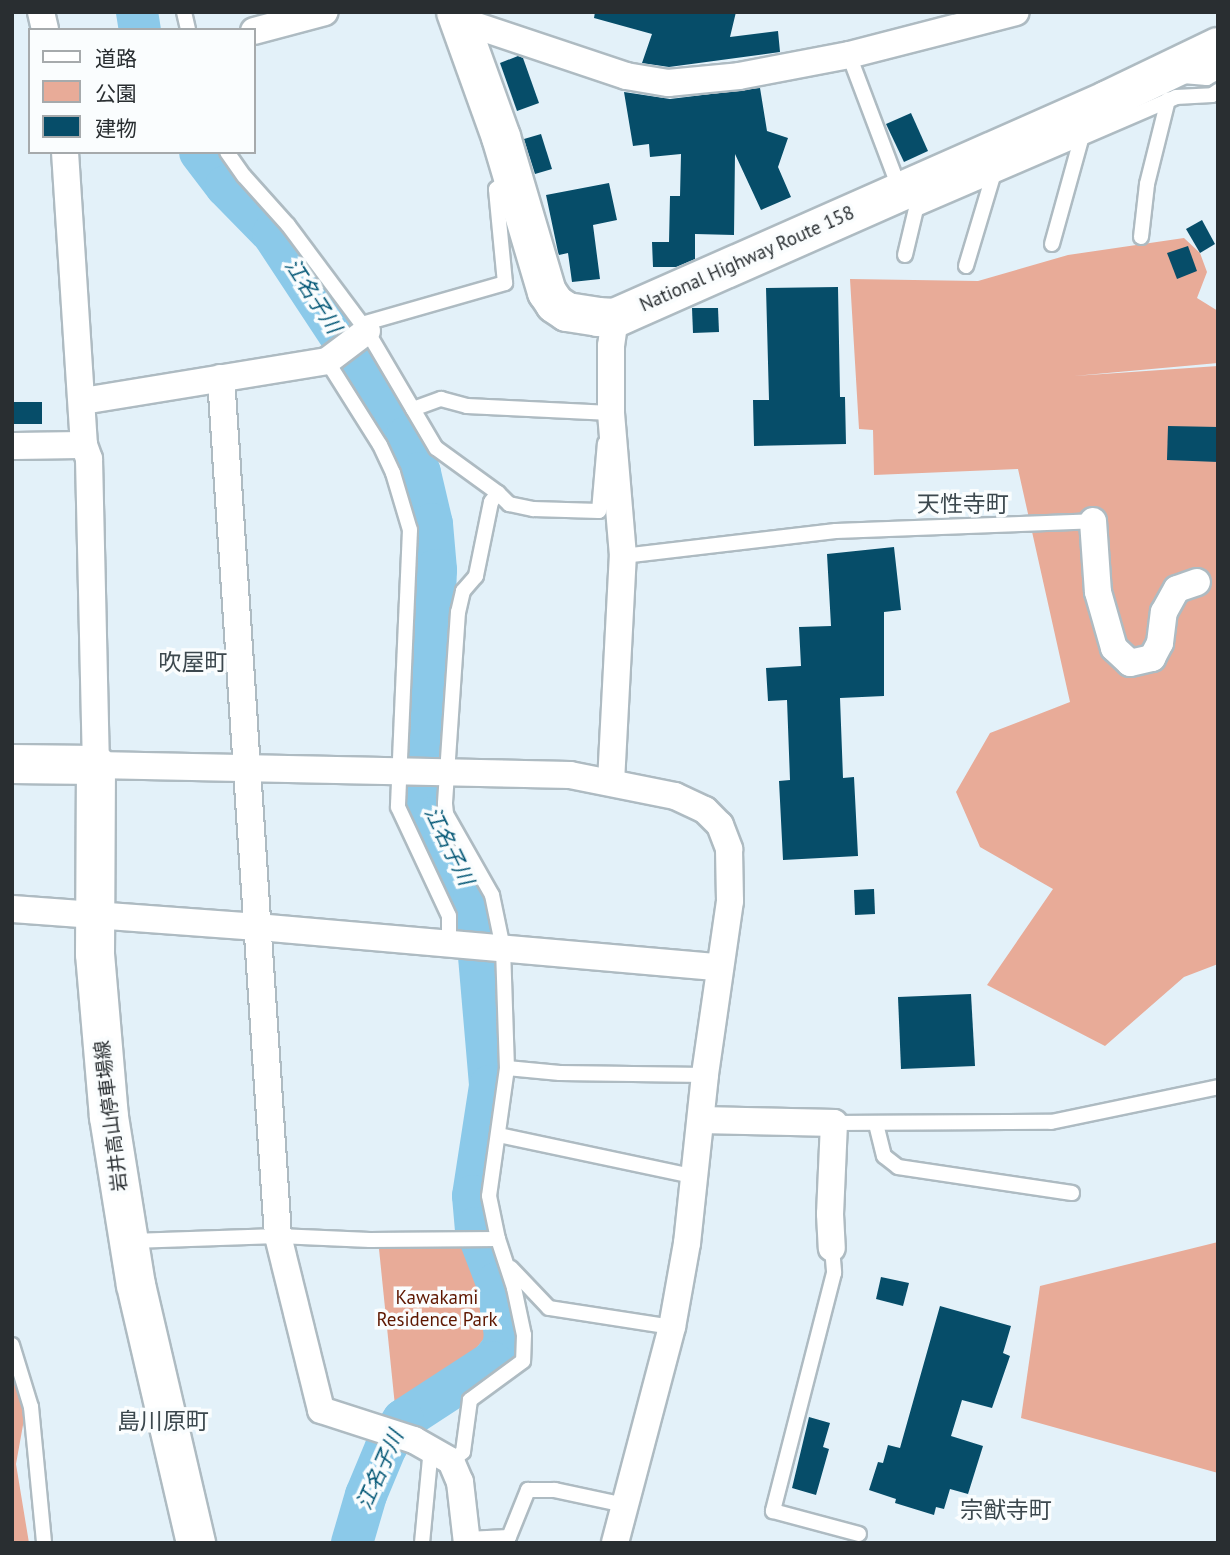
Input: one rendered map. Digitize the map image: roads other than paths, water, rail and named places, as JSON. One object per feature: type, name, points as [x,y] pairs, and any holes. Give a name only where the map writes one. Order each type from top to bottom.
[{"type":"main road","name":"National Highway Route 158","points":[[457,16],[513,177],[547,292],[555,304],[567,312],[582,316],[615,318],[900,190],[1173,84],[1218,47]]},
{"type":"main road","points":[[12,764],[96,765]]},
{"type":"main road","name":"岩井高山停車場線","points":[[96,765],[94,916],[103,1054],[127,1241],[196,1543]]},
{"type":"street","points":[[256,29],[325,12]]},
{"type":"street","points":[[457,16],[626,76],[668,83],[738,76],[849,55],[1016,12]]},
{"type":"street","points":[[65,154],[84,445],[89,459],[96,765],[570,775],[675,796],[705,810],[720,825],[729,849],[730,901],[705,1074],[696,1177],[672,1327],[615,1543]]},
{"type":"street","points":[[611,782],[623,556],[611,413],[611,346],[615,318]]},
{"type":"street","points":[[83,401],[221,377],[350,342]]},
{"type":"street","points":[[221,377],[278,1237],[321,1410],[432,1450],[460,1482],[467,1541]]},
{"type":"street","points":[[12,446],[84,445]]},
{"type":"street","points":[[1093,521],[1098,592],[1114,648],[1130,663],[1152,658],[1160,643],[1164,612],[1177,589],[1197,582]]},
{"type":"street","points":[[12,909],[258,927],[719,967]]},
{"type":"street","points":[[702,1120],[834,1123],[830,1214],[832,1248]]},
{"type":"lane","points":[[849,55],[900,190]]},
{"type":"lane","points":[[905,255],[916,209],[1082,136],[1183,77],[1207,78],[1218,72]]},
{"type":"lane","points":[[1173,84],[1176,97],[1212,95],[1218,91]]},
{"type":"lane","points":[[1141,237],[1147,184],[1173,84]]},
{"type":"lane","points":[[1052,244],[1082,136]]},
{"type":"lane","points":[[229,154],[244,176],[288,225],[350,342],[380,444],[393,473],[410,530],[403,773],[398,807],[449,916],[457,944]]},
{"type":"lane","points":[[966,266],[993,176]]},
{"type":"lane","points":[[350,342],[505,283],[496,189],[513,177]]},
{"type":"lane","points":[[350,342],[412,409],[436,448],[509,503],[533,509],[599,511],[601,460],[611,413],[467,406],[441,399],[412,409]]},
{"type":"lane","points":[[498,493],[491,502],[476,576],[463,591],[458,612],[442,773],[446,814],[492,895],[500,948],[507,1068],[489,1196],[492,1239],[508,1264],[549,1308],[672,1327]]},
{"type":"lane","points":[[623,556],[836,531],[1093,521]]},
{"type":"lane","points":[[507,1068],[560,1073],[705,1074]]},
{"type":"lane","points":[[834,1123],[1051,1122],[1218,1087]]},
{"type":"lane","points":[[876,1124],[884,1156],[898,1167],[1072,1193]]},
{"type":"lane","points":[[499,1135],[696,1177]]},
{"type":"lane","points":[[127,1241],[278,1237],[492,1239]]},
{"type":"lane","points":[[832,1248],[834,1273],[773,1511],[859,1534]]},
{"type":"lane","points":[[422,1543],[432,1450],[463,1452],[470,1400],[523,1361],[524,1335],[508,1264]]},
{"type":"lane","points":[[12,1345],[31,1407],[44,1543]]},
{"type":"lane","points":[[467,1541],[509,1537],[528,1490],[555,1490],[625,1505]]},
{"type":"waterway","name":"江名子川","points":[[137,12],[140,28]]},
{"type":"waterway","name":"江名子川","points":[[202,154],[226,186],[273,234],[407,437],[420,473],[432,524],[436,570],[426,798],[432,818],[474,898],[490,1086],[473,1196],[476,1228],[497,1283],[505,1335],[503,1348],[492,1362],[403,1420],[386,1447],[366,1495],[352,1543]]},
{"type":"district","name":"天性寺町","points":[[963,504]]},
{"type":"district","name":"吹屋町","points":[[193,662]]},
{"type":"district","name":"島川原町","points":[[163,1421]]},
{"type":"district","name":"宗猷寺町","points":[[1006,1510]]},
{"type":"park label","name":"Kawakami Residence Park","points":[[437,1309]]}]
